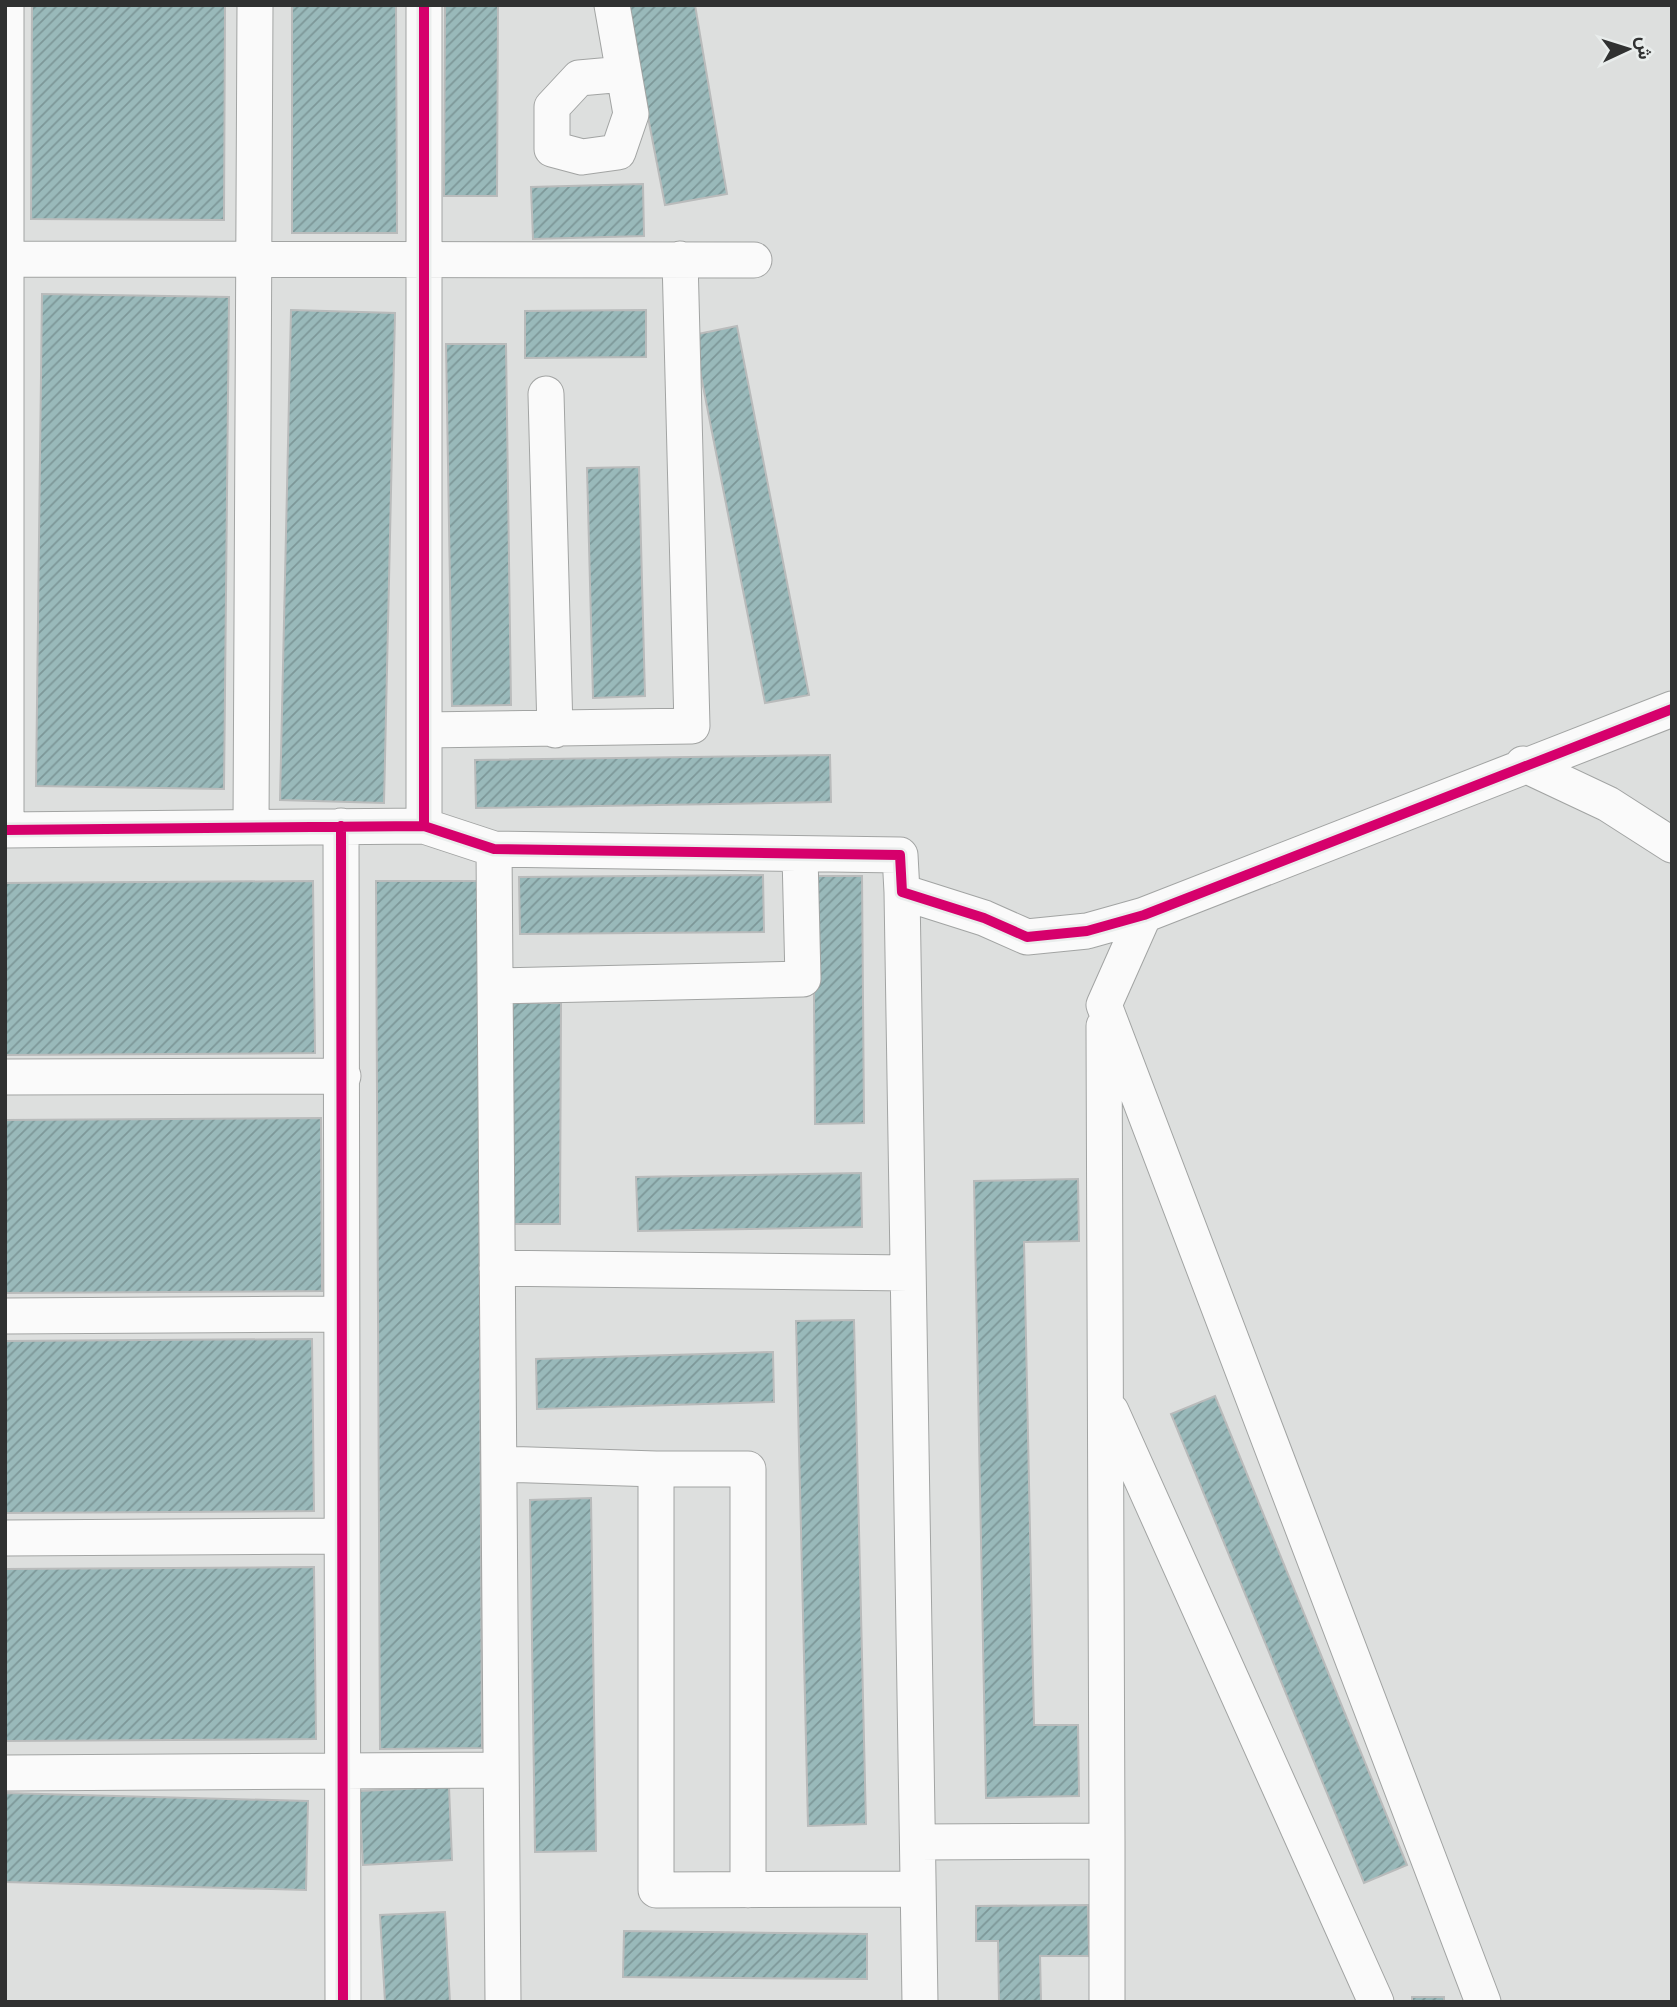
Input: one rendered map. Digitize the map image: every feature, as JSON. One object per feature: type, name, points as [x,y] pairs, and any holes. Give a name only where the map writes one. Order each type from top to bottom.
[{"type":"street","points":[[6,5],[6,830],[424,826],[494,849],[900,855],[920,2002]]},
{"type":"street","points":[[251,826],[256,5]]},
{"type":"street","points":[[424,5],[424,826]]},
{"type":"street","points":[[612,5],[624,74]]},
{"type":"street","points":[[6,259],[424,257],[754,260]]},
{"type":"street","points":[[425,730],[692,726],[680,260]]},
{"type":"street","points":[[546,394],[555,730]]},
{"type":"street","points":[[902,892],[984,918],[1027,937],[1087,931],[1144,915],[1523,764],[1672,709]]},
{"type":"street","points":[[1523,764],[1608,804],[1672,845]]},
{"type":"street","points":[[341,826],[343,1076],[339,1314],[343,2002]]},
{"type":"street","points":[[494,849],[503,2002]]},
{"type":"street","points":[[495,986],[803,979],[800,855]]},
{"type":"street","points":[[1107,2002],[1104,1005],[1144,915]]},
{"type":"street","points":[[1104,1005],[1483,2002]]},
{"type":"street","points":[[5,1077],[343,1076]]},
{"type":"street","points":[[497,1268],[908,1273]]},
{"type":"street","points":[[5,1316],[339,1314]]},
{"type":"street","points":[[1105,1398],[1376,2002]]},
{"type":"street","points":[[499,1464],[748,1469],[748,1890]]},
{"type":"street","points":[[656,1469],[656,1890],[918,1889]]},
{"type":"street","points":[[5,1538],[340,1536]]},
{"type":"street","points":[[5,1773],[501,1770]]},
{"type":"street","points":[[918,1842],[1107,1841]]},
{"type":"building","points":[[32,5],[225,5],[224,220],[31,219]]},
{"type":"building","points":[[292,5],[396,5],[397,233],[292,233]]},
{"type":"building","points":[[445,5],[498,5],[497,196],[444,196]]},
{"type":"building","points":[[623,5],[695,5],[727,194],[665,205],[631,29]]},
{"type":"building","points":[[643,184],[644,236],[533,239],[531,187]]},
{"type":"building","points":[[42,294],[229,297],[224,789],[36,786]]},
{"type":"building","points":[[291,310],[395,313],[384,803],[280,800]]},
{"type":"building","points":[[646,310],[646,357],[525,358],[525,311]]},
{"type":"building","points":[[737,326],[809,695],[765,703],[693,335]]},
{"type":"building","points":[[446,344],[506,344],[511,705],[452,706]]},
{"type":"building","points":[[639,467],[645,696],[593,698],[587,468]]},
{"type":"building","points":[[830,755],[831,802],[476,808],[475,760]]},
{"type":"building","points":[[763,875],[764,932],[520,934],[519,877]]},
{"type":"building","points":[[813,876],[862,876],[864,1123],[815,1124]]},
{"type":"building","points":[[313,881],[315,1053],[5,1055],[5,883]]},
{"type":"building","points":[[376,881],[478,881],[482,1748],[380,1749]]},
{"type":"building","points":[[508,1003],[561,1003],[560,1224],[507,1224]]},
{"type":"building","points":[[321,1118],[322,1291],[5,1293],[5,1120]]},
{"type":"building","points":[[861,1173],[862,1227],[638,1231],[636,1177]]},
{"type":"building","points":[[1078,1179],[1079,1241],[1024,1242],[1034,1725],[1078,1725],[1079,1796],[986,1798],[974,1181]]},
{"type":"building","points":[[854,1320],[866,1824],[808,1826],[796,1321]]},
{"type":"building","points":[[312,1339],[314,1511],[5,1513],[5,1341]]},
{"type":"building","points":[[773,1352],[774,1402],[537,1409],[536,1359]]},
{"type":"building","points":[[1215,1396],[1407,1865],[1364,1883],[1171,1414]]},
{"type":"building","points":[[591,1498],[596,1851],[535,1852],[530,1500]]},
{"type":"building","points":[[314,1567],[316,1739],[5,1741],[5,1569]]},
{"type":"building","points":[[449,1787],[452,1860],[363,1865],[359,1791]]},
{"type":"building","points":[[5,1793],[308,1801],[306,1890],[5,1882]]},
{"type":"building","points":[[1088,1905],[1089,1956],[1040,1956],[1041,2002],[999,2002],[998,1941],[976,1941],[976,1906]]},
{"type":"building","points":[[445,1912],[450,2002],[385,2002],[380,1915]]},
{"type":"building","points":[[624,1931],[867,1934],[867,1979],[623,1977]]},
{"type":"building","points":[[1412,1997],[1444,1997],[1444,2002],[1412,2002]]},
{"type":"cycle path","points":[[5,830],[424,826],[424,5]]},
{"type":"cycle path","points":[[424,826],[494,849],[900,855],[902,892],[984,918],[1027,937],[1087,931],[1144,915],[1672,709]]},
{"type":"cycle path","points":[[341,826],[343,2002]]}]
